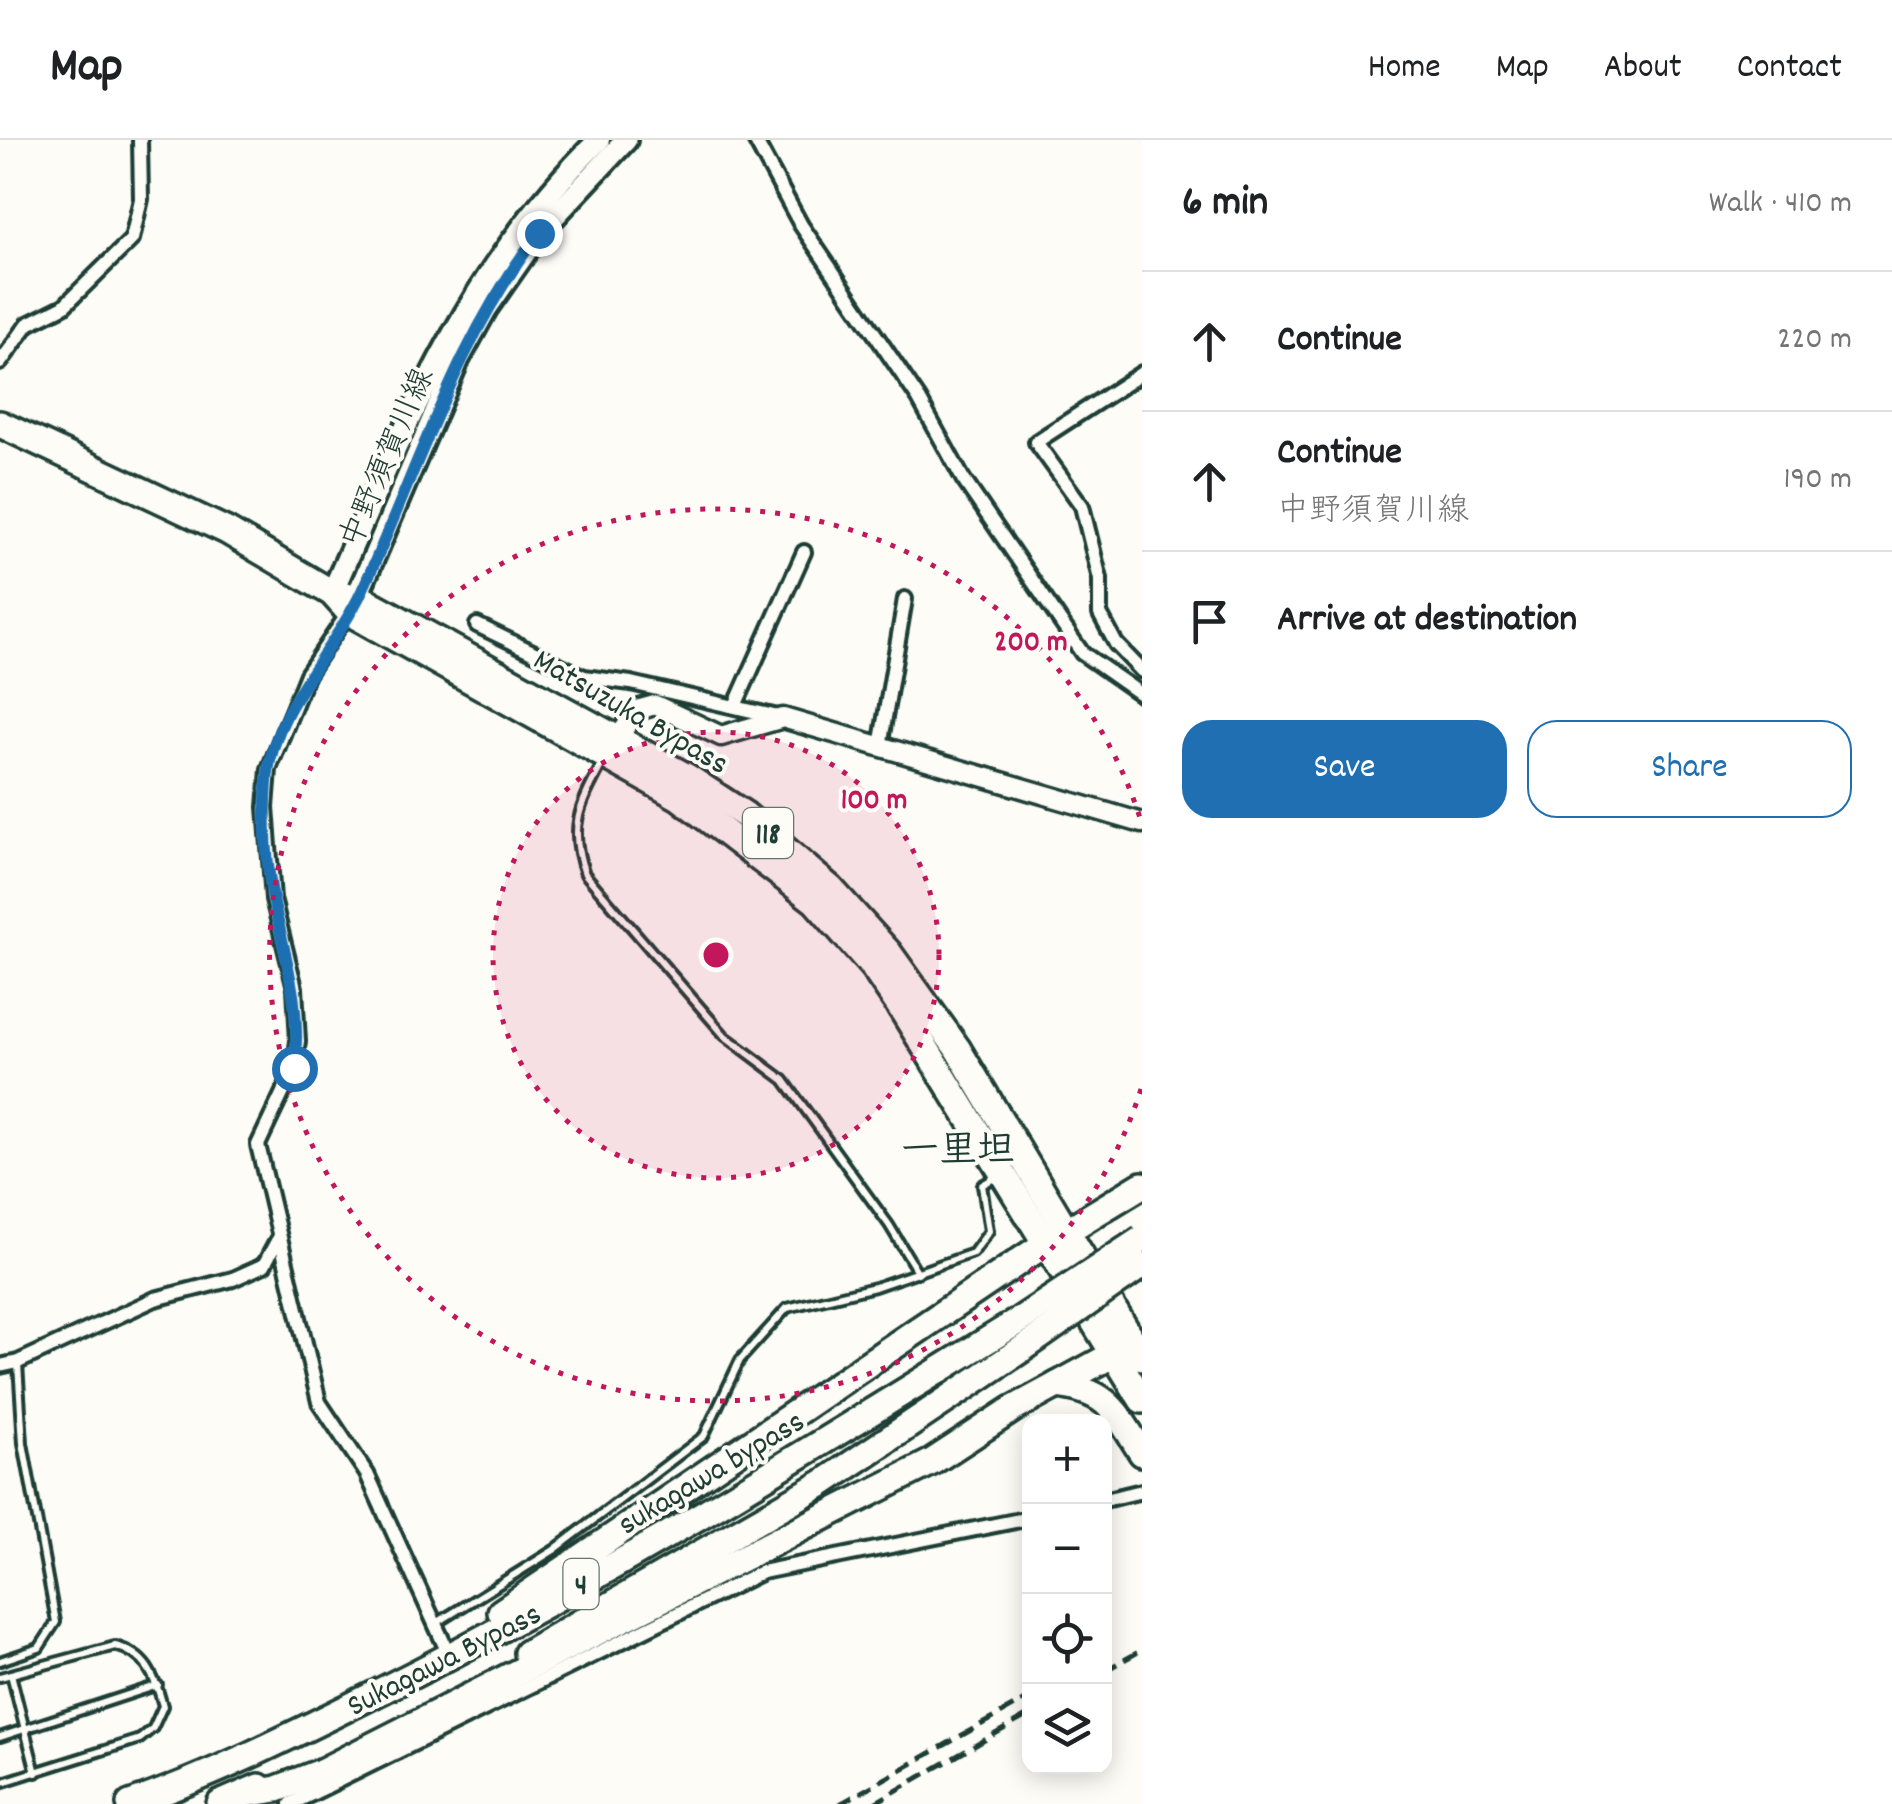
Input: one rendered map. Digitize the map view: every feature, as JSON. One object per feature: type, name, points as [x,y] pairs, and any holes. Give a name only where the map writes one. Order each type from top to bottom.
[{"type":"highway","name":"Matsuzuka Bypass","points":[[0,424],[227,531],[612,746],[745,814],[861,921],[957,1048],[1055,1238]]},
{"type":"highway","name":"Matsuzuka Bypass","points":[[612,746],[731,833],[802,890],[844,932],[920,1037],[1001,1174],[1055,1238]]},
{"type":"highway","points":[[450,1657],[470,1633],[1055,1238],[1142,1185]]},
{"type":"highway","name":"118","points":[[1055,1238],[1132,1348],[1142,1400]]},
{"type":"highway","name":"sukagawa bypass","points":[[130,1804],[262,1752],[450,1657],[812,1449],[1019,1336],[1142,1239]]},
{"type":"highway","name":"Sukagawa Bypass","points":[[220,1804],[470,1685],[654,1582],[823,1483],[1019,1336],[1142,1265]]},
{"type":"highway","points":[[246,1794],[323,1779],[660,1614],[932,1462],[1058,1385],[1132,1348]]},
{"type":"highway","points":[[1058,1385],[1086,1390],[1112,1404],[1142,1453]]},
{"type":"main road","name":"中野須賀川線","points":[[347,601],[452,329],[490,269],[549,192],[599,140]]},
{"type":"main road","name":"中野須賀川線","points":[[347,601],[458,360],[486,309],[539,233],[626,140]]},
{"type":"street","points":[[0,363],[28,324],[64,306],[132,239],[141,199],[140,140]]},
{"type":"street","points":[[755,140],[801,225],[919,399],[963,479],[1082,653],[1142,695]]},
{"type":"street","points":[[1142,373],[1036,442],[1082,506],[1100,579],[1100,614],[1116,644],[1142,671]]},
{"type":"street","points":[[734,706],[804,552]]},
{"type":"street","points":[[880,746],[904,598]]},
{"type":"street","points":[[347,601],[282,730],[267,781],[273,899],[295,988],[298,1040],[294,1068],[258,1145],[277,1240],[319,1402],[367,1474],[450,1657]]},
{"type":"street","points":[[477,625],[584,677],[783,718],[1142,824]]},
{"type":"street","points":[[612,746],[637,710],[654,705],[720,736],[783,718]]},
{"type":"street","points":[[0,1366],[18,1362],[155,1299],[233,1279],[264,1266],[273,1256],[277,1240]]},
{"type":"street","points":[[1112,1498],[1142,1491]]},
{"type":"street","points":[[660,1614],[762,1572],[1022,1520]]},
{"type":"street","points":[[291,1804],[323,1779]]},
{"type":"lane","points":[[612,746],[576,814],[577,851],[585,874],[725,1036],[784,1080],[890,1225],[918,1273]]},
{"type":"lane","points":[[434,1624],[554,1550],[704,1436],[740,1360],[787,1308],[918,1273],[973,1253],[989,1231],[982,1185],[1001,1174]]},
{"type":"lane","points":[[0,1662],[39,1648],[56,1622],[23,1443],[18,1362]]},
{"type":"lane","points":[[0,1678],[114,1646],[142,1660],[158,1685],[163,1706],[160,1719],[140,1739],[0,1783]]},
{"type":"lane","points":[[10,1674],[36,1773]]},
{"type":"lane","points":[[0,1736],[158,1685]]},
{"type":"railway","points":[[1112,1667],[1142,1650]]},
{"type":"railway","points":[[840,1804],[1022,1702]]},
{"type":"railway","points":[[873,1804],[1022,1719]]},
{"type":"district","name":"一里坦","points":[[958,1148]]},
{"type":"route","points":[[294,1068],[298,1040],[295,988],[273,899],[266,807],[269,768],[307,674],[359,597],[458,360],[512,268],[539,233]]}]
